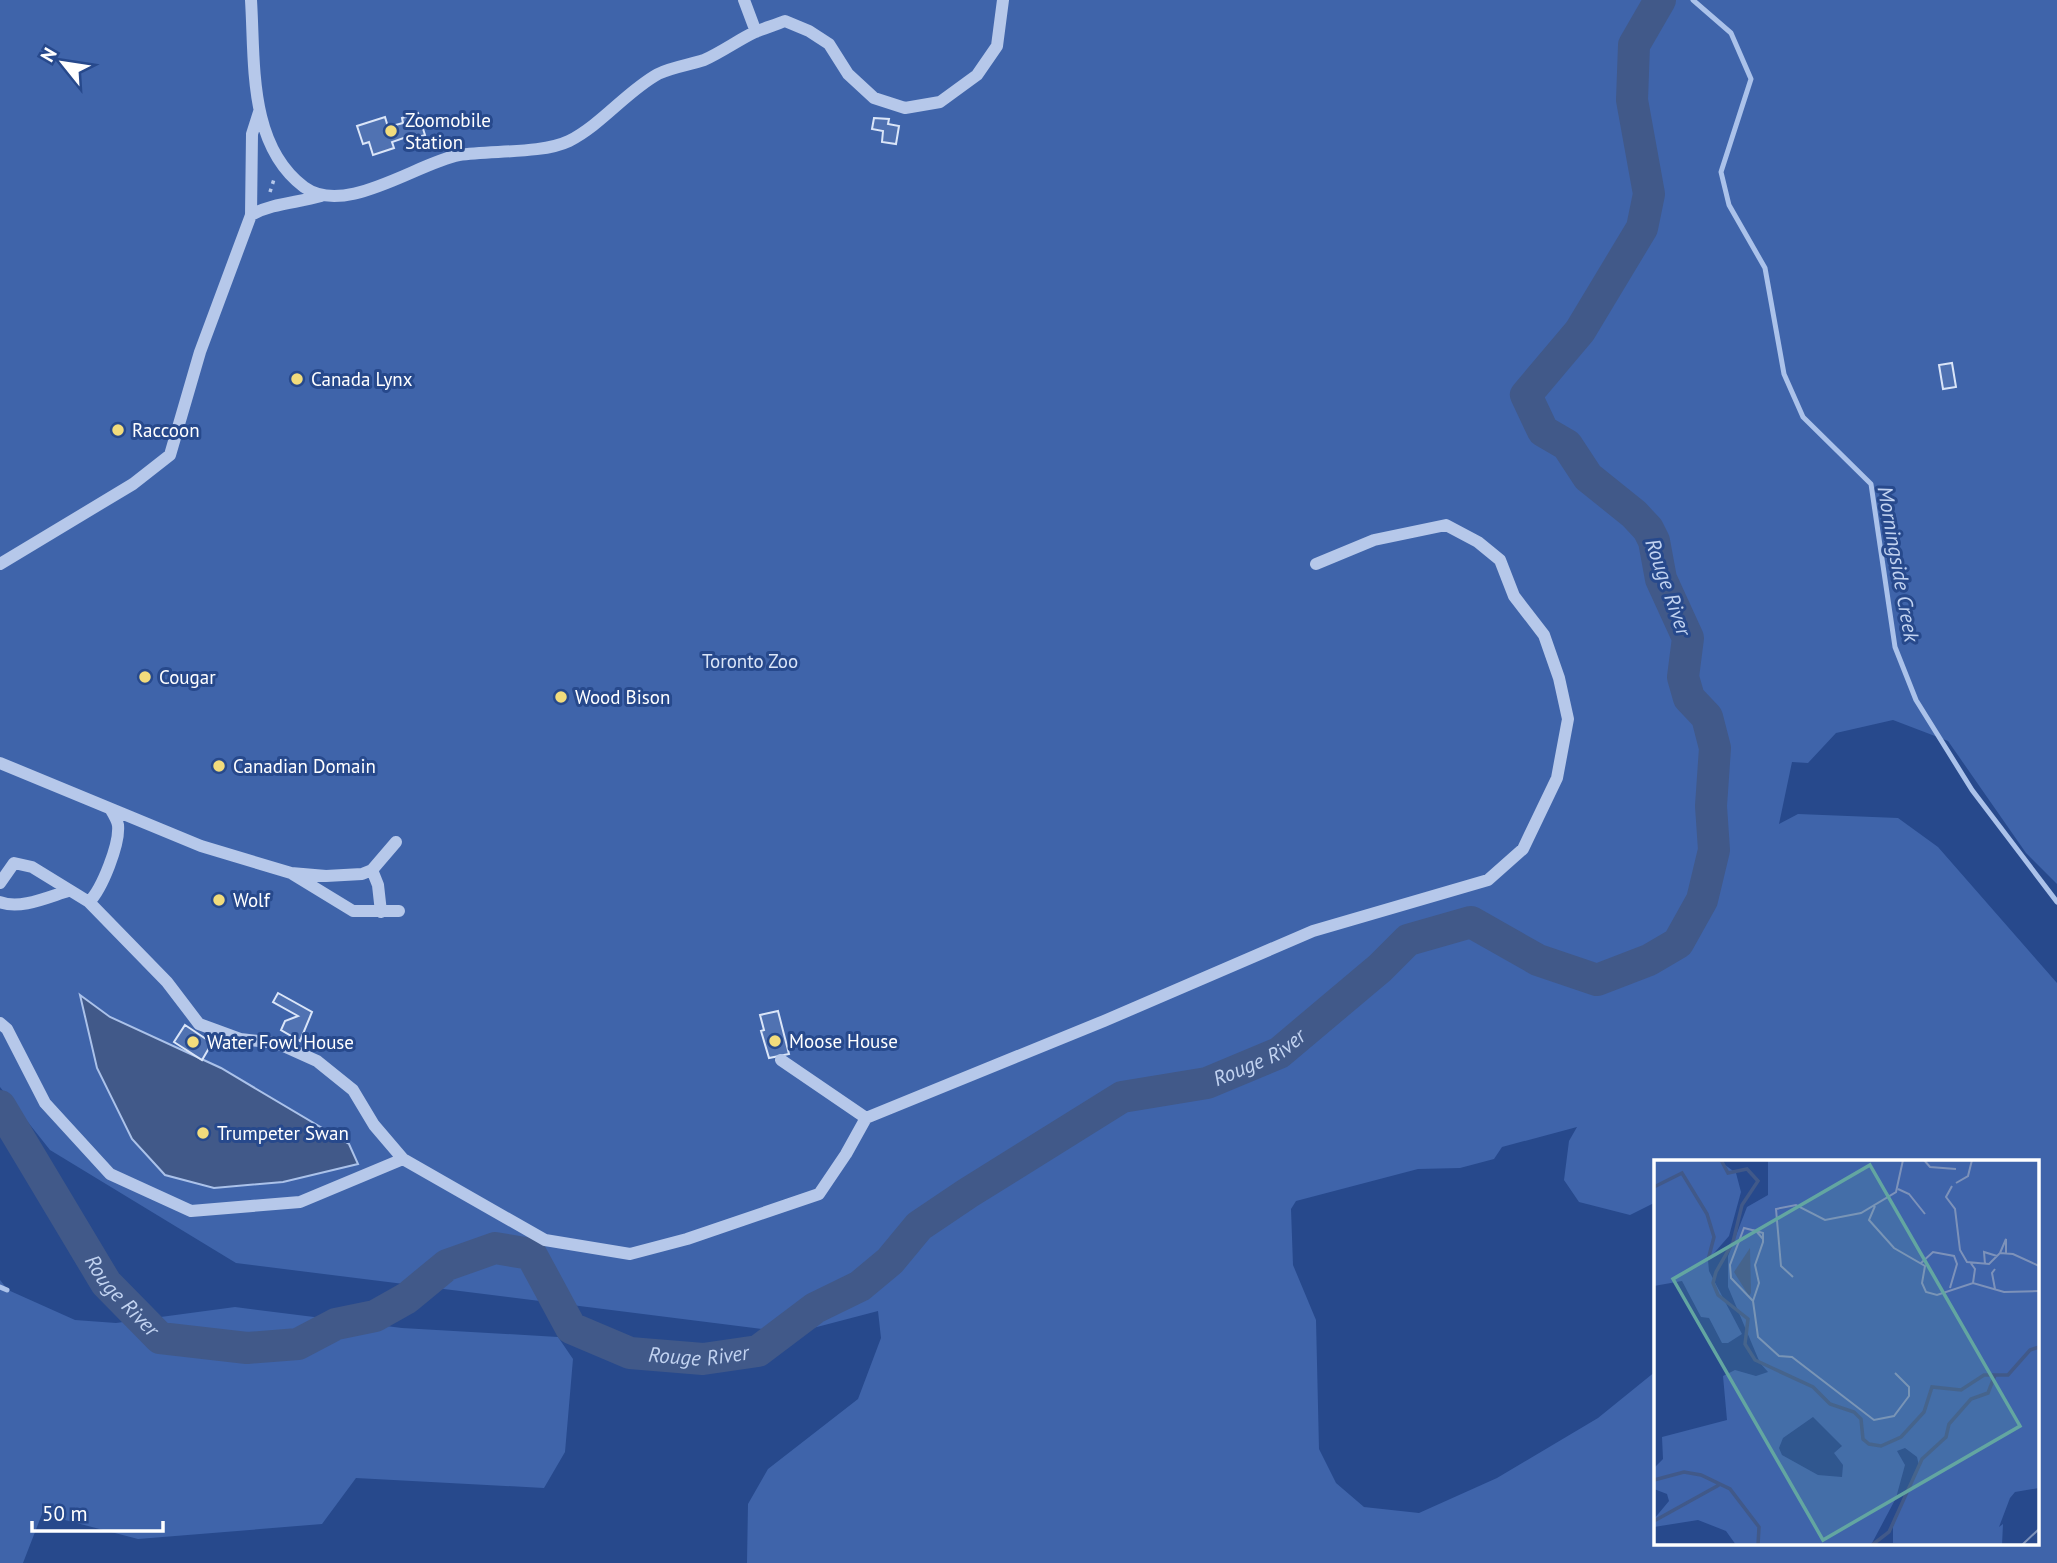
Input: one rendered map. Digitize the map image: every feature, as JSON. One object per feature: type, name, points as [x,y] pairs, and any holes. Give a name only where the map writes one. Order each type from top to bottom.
[{"type":"street","points":[[251,0],[259,112],[281,165],[305,187],[321,196]]},
{"type":"street","points":[[744,0],[756,32]]},
{"type":"street","points":[[251,215],[267,206],[301,202],[321,196],[357,193],[457,156],[544,148],[569,141],[658,74],[705,59],[756,32],[785,21],[809,31],[829,44],[848,74],[874,99],[905,108],[940,102],[977,75],[997,46],[1003,0]]},
{"type":"street","points":[[0,564],[133,484],[170,455],[200,352],[251,215],[252,134],[259,112]]},
{"type":"street","points":[[0,883],[14,863],[32,867],[89,902],[167,982],[199,1024],[240,1040],[277,1043],[317,1061],[353,1090],[373,1125],[403,1159],[545,1240],[630,1254],[687,1239],[819,1194],[866,1118],[1104,1021],[1313,931],[1488,880],[1522,849],[1557,778],[1568,719],[1559,678],[1544,635],[1514,596],[1500,560],[1478,542],[1446,525],[1374,540],[1317,564]]},
{"type":"street","points":[[0,763],[201,846],[290,873],[326,876],[362,874],[372,870],[396,842]]},
{"type":"street","points":[[89,902],[97,893],[117,836],[118,823],[111,810]]},
{"type":"street","points":[[372,870],[378,885],[381,912]]},
{"type":"street","points":[[290,873],[353,911],[399,911]]},
{"type":"street","points":[[0,902],[22,904],[68,891]]},
{"type":"street","points":[[0,1023],[7,1030],[45,1103],[110,1174],[191,1212],[300,1202],[403,1159]]},
{"type":"street","points":[[780,1060],[866,1118]]},
{"type":"path","points":[[267,206],[273,181],[281,165]]},
{"type":"green space","name":"Toronto Zoo","points":[[0,0],[2057,0],[2057,884],[2026,853],[1948,741],[1893,720],[1836,733],[1808,763],[1792,762],[1779,824],[1798,814],[1898,818],[1938,847],[2057,983],[2057,1563],[747,1563],[748,1504],[768,1469],[858,1399],[881,1338],[878,1311],[794,1333],[236,1263],[50,1150],[0,1087]]},
{"type":"green space","points":[[0,1280],[8,1290],[75,1320],[116,1323],[235,1307],[402,1328],[558,1337],[573,1359],[565,1452],[544,1488],[356,1478],[322,1524],[138,1539],[42,1514],[23,1563],[0,1563]]},
{"type":"shaded area","points":[[80,995],[110,1017],[221,1068],[349,1144],[358,1164],[283,1182],[214,1188],[165,1175],[132,1139],[97,1068]]},
{"type":"building","name":"Zoomobile Station","points":[[418,113],[425,135],[413,139],[412,135],[392,142],[394,148],[373,155],[369,142],[363,144],[357,126],[385,117],[388,127],[403,123],[402,118]]},
{"type":"building","points":[[874,118],[889,119],[888,124],[899,126],[896,144],[882,142],[883,131],[872,129]]},
{"type":"building","points":[[1952,363],[1956,387],[1943,389],[1939,365]]},
{"type":"building","points":[[278,993],[312,1012],[300,1041],[281,1030],[285,1021],[298,1016],[273,1002]]},
{"type":"building","name":"Moose House","points":[[778,1011],[789,1054],[769,1058],[761,1031],[764,1030],[760,1015]]},
{"type":"building","name":"Water Fowl House","points":[[185,1025],[212,1043],[202,1060],[174,1042]]},
{"type":"waterway","name":"Rouge River","points":[[0,1106],[106,1283],[160,1338],[247,1348],[298,1344],[336,1324],[375,1316],[407,1298],[447,1265],[495,1248],[531,1254],[571,1328],[630,1353],[703,1359],[758,1351],[815,1308],[860,1286],[890,1261],[919,1226],[1122,1097],[1207,1083],[1279,1053],[1380,968],[1408,940],[1471,922],[1538,960],[1597,980],[1649,960],[1678,943],[1702,900],[1714,850],[1711,806],[1715,748],[1707,717],[1689,698],[1683,677],[1688,638],[1661,579],[1654,541],[1648,529],[1634,514],[1588,477],[1567,445],[1543,431],[1526,395],[1580,331],[1642,228],[1649,194],[1632,100],[1634,45],[1660,0]]},
{"type":"waterway","name":"Morningside Creek","points":[[1693,0],[1731,33],[1751,79],[1721,172],[1729,205],[1765,268],[1784,374],[1803,417],[1871,484],[1895,647],[1916,700],[1972,790],[2057,902]]},
{"type":"waterway","points":[[0,1287],[7,1290]]},
{"type":"place","name":"Zoomobile Station","points":[[391,131]]},
{"type":"place","name":"Canada Lynx","points":[[297,379]]},
{"type":"place","name":"Raccoon","points":[[118,430]]},
{"type":"place","name":"Cougar","points":[[145,677]]},
{"type":"place","name":"Wood Bison","points":[[561,697]]},
{"type":"place","name":"Canadian Domain","points":[[219,766]]},
{"type":"place","name":"Wolf","points":[[219,900]]},
{"type":"place","name":"Moose House","points":[[775,1041]]},
{"type":"place","name":"Water Fowl House","points":[[193,1042]]},
{"type":"place","name":"Trumpeter Swan","points":[[203,1133]]}]
